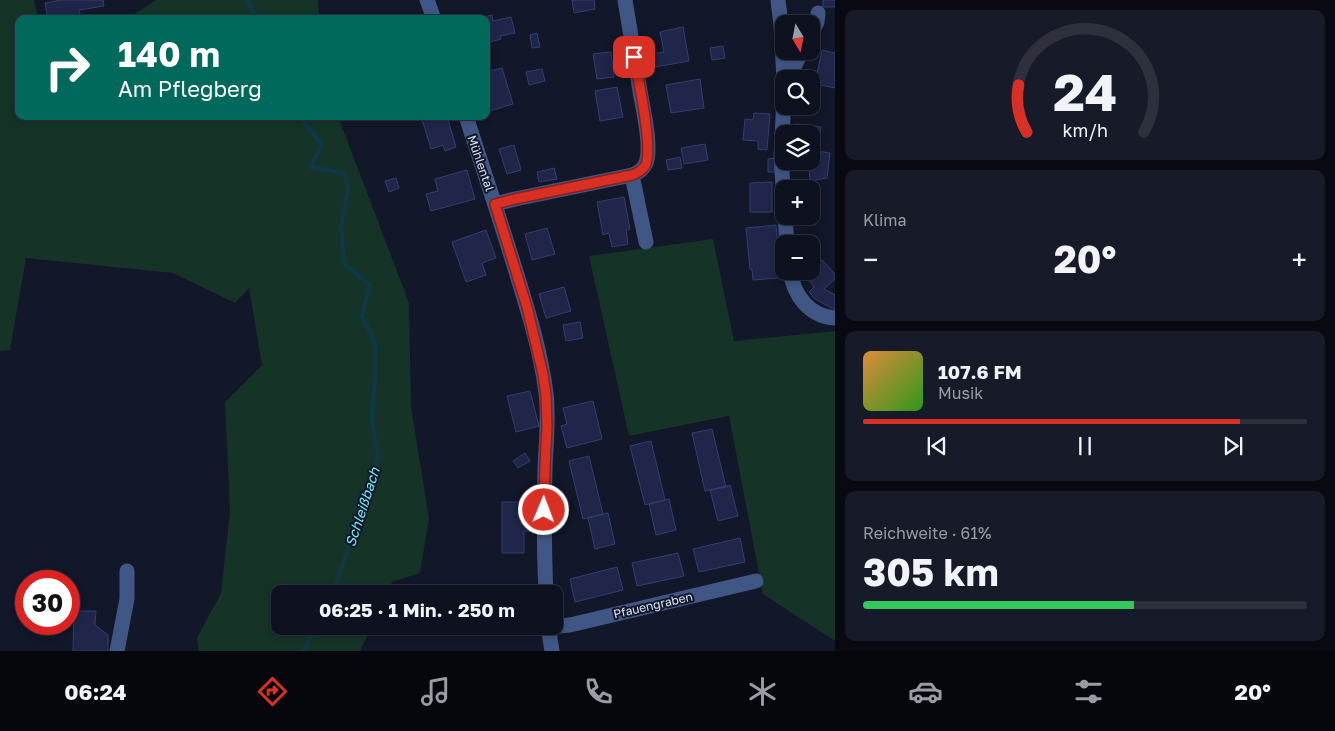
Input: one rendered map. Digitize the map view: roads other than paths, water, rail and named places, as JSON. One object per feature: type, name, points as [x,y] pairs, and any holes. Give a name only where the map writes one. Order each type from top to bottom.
[{"type":"street","points":[[427,0],[433,15]]},
{"type":"street","points":[[495,204],[632,175],[640,172],[645,166],[648,147],[625,0]]},
{"type":"street","points":[[778,0],[784,70]]},
{"type":"street","points":[[783,115],[781,158],[783,180]]},
{"type":"street","name":"Mühlental","points":[[467,120],[527,307],[537,345],[545,388],[547,426],[544,510],[546,585]]},
{"type":"street","points":[[632,175],[646,242]]},
{"type":"street","points":[[793,280],[795,288],[806,306],[822,316],[835,318]]},
{"type":"street","points":[[117,651],[127,599],[127,571]]},
{"type":"street","name":"Pfauengraben","points":[[563,626],[756,580]]},
{"type":"street","points":[[549,635],[552,651]]},
{"type":"waterway","name":"Schleißbach","points":[[247,0],[256,15]]},
{"type":"waterway","name":"Schleißbach","points":[[302,120],[322,145],[310,167],[344,173],[348,190],[341,226],[344,264],[370,285],[362,316],[375,342],[372,418],[378,457],[336,585]]},
{"type":"waterway","name":"Schleißbach","points":[[304,651],[312,635]]}]
